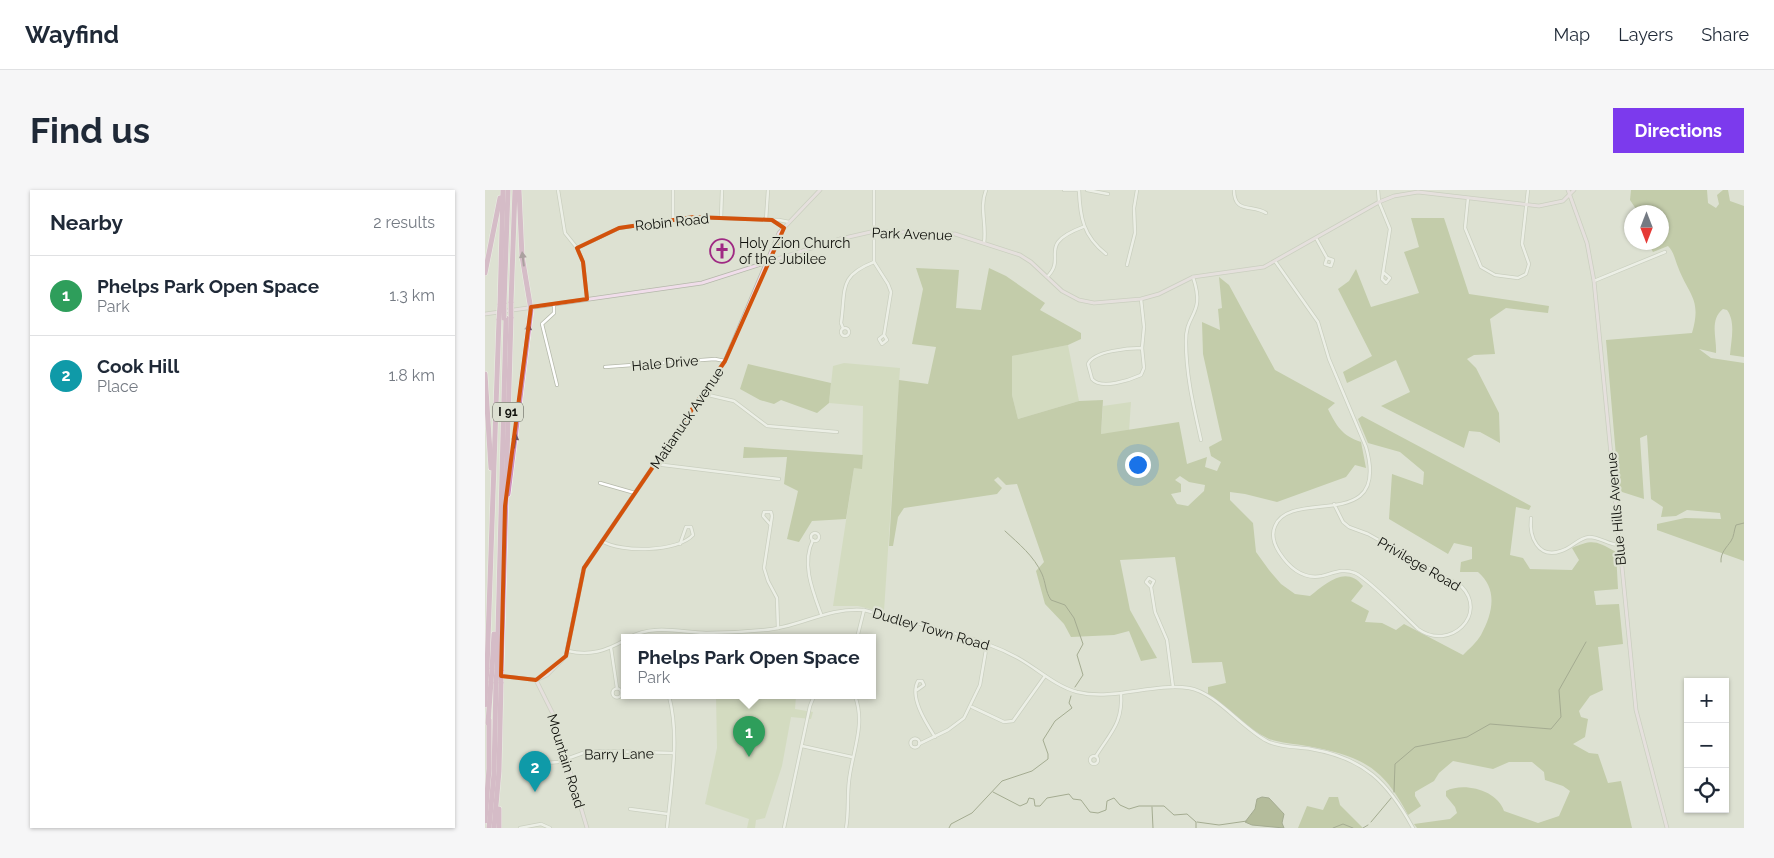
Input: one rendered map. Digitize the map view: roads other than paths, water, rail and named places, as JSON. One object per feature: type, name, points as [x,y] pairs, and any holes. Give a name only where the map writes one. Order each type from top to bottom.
[{"type":"highway","points":[[485,273],[502,190]]},
{"type":"highway","name":"I 91","points":[[485,705],[493,676],[505,506],[506,304],[502,190]]},
{"type":"highway","points":[[506,304],[509,190]]},
{"type":"highway","points":[[505,506],[531,307],[521,248],[517,190]]},
{"type":"highway","name":"I 91","points":[[494,828],[498,789],[493,676],[494,488],[506,304],[517,190]]},
{"type":"highway","points":[[485,781],[493,676],[505,318]]},
{"type":"highway","points":[[485,374],[494,488]]},
{"type":"highway","points":[[488,828],[495,728],[493,676]]},
{"type":"highway","points":[[485,821],[489,778],[489,720]]},
{"type":"highway","points":[[498,789],[500,798],[499,828]]},
{"type":"main road","name":"Matianuck Avenue","points":[[568,651],[584,568],[725,361],[767,262],[784,228],[820,190]]},
{"type":"main road","name":"Blue Hills Avenue","points":[[1568,190],[1587,243],[1594,281],[1637,716],[1667,828]]},
{"type":"main road","points":[[1570,196],[1574,190]]},
{"type":"main road","name":"Park Avenue","points":[[485,314],[702,283],[840,238],[875,231],[945,232],[1020,255],[1065,294],[1084,302],[1095,303],[1141,299],[1159,294],[1193,277],[1216,272],[1251,270],[1275,261],[1379,202],[1394,196],[1418,192],[1527,206],[1551,205],[1570,196]]},
{"type":"main road","points":[[536,680],[562,662],[568,651]]},
{"type":"main road","name":"Mountain Road","points":[[536,680],[553,714],[587,828]]},
{"type":"street","points":[[558,190],[565,233],[577,248],[583,262],[587,299]]},
{"type":"street","points":[[673,190],[673,220]]},
{"type":"street","points":[[721,218],[722,190]]},
{"type":"street","points":[[766,220],[767,190]]},
{"type":"street","points":[[874,190],[874,262],[891,292],[883,335]]},
{"type":"street","points":[[984,243],[986,228],[982,207],[986,190]]},
{"type":"street","points":[[1064,190],[1079,190],[1083,227],[1096,246],[1106,254]]},
{"type":"street","points":[[1087,190],[1108,194]]},
{"type":"street","points":[[1127,265],[1135,233],[1134,208],[1137,190]]},
{"type":"street","points":[[1234,190],[1234,197],[1238,204],[1266,213]]},
{"type":"street","points":[[1378,190],[1379,202],[1389,229],[1383,263],[1384,273]]},
{"type":"street","points":[[1468,198],[1466,230],[1481,265],[1495,275],[1518,278],[1528,272],[1529,264],[1522,245],[1528,190]]},
{"type":"street","name":"Robin Road","points":[[577,248],[619,228],[694,217],[789,222]]},
{"type":"street","points":[[772,220],[784,228]]},
{"type":"street","points":[[1047,278],[1053,270],[1054,251],[1058,240],[1069,232],[1083,227]]},
{"type":"street","points":[[1316,238],[1327,258]]},
{"type":"street","points":[[1594,281],[1665,252]]},
{"type":"street","name":"Privilege Road","points":[[1275,261],[1318,322],[1329,359],[1368,453],[1368,480],[1364,491],[1355,500],[1334,504],[1289,513],[1278,521],[1273,538],[1287,566],[1295,571],[1318,576],[1340,571],[1354,572],[1418,629],[1432,636],[1449,635],[1463,627],[1469,616],[1470,607],[1469,596],[1461,586],[1375,538],[1349,527],[1338,514],[1334,504]]},
{"type":"street","points":[[843,328],[841,323],[846,283],[857,269],[874,262]]},
{"type":"street","points":[[1193,277],[1198,291],[1198,306],[1187,332],[1186,341],[1190,386],[1201,440]]},
{"type":"street","points":[[1141,299],[1144,368],[1141,375],[1112,383],[1099,384],[1093,382],[1088,364],[1093,357],[1123,349],[1142,348]]},
{"type":"street","points":[[554,304],[554,313],[543,321],[542,325],[557,386]]},
{"type":"street","name":"Hale Drive","points":[[605,367],[715,359],[725,361]]},
{"type":"street","points":[[704,394],[734,401],[767,426],[837,432]]},
{"type":"street","points":[[655,464],[779,479]]},
{"type":"street","points":[[600,483],[635,493]]},
{"type":"street","points":[[770,524],[763,516],[766,511],[772,514],[764,568],[777,598],[778,628]]},
{"type":"street","points":[[1531,518],[1530,533],[1541,549],[1562,551],[1579,540],[1591,537],[1619,545]]},
{"type":"street","points":[[601,541],[609,546],[648,549],[681,544],[693,535],[691,527],[685,527],[681,544]]},
{"type":"street","points":[[813,540],[809,554],[810,576],[821,614]]},
{"type":"street","points":[[1151,587],[1155,612],[1167,640],[1173,687]]},
{"type":"street","name":"Dudley Town Road","points":[[636,634],[654,629],[707,633],[778,628],[845,608],[864,610],[987,644],[1018,658],[1065,688],[1078,692],[1096,694],[1173,687],[1191,688],[1204,693],[1248,730],[1269,742],[1331,752],[1357,762],[1370,771],[1394,796],[1413,828]]},
{"type":"street","points":[[858,634],[864,610]]},
{"type":"street","name":"Dudley Town Road","points":[[568,651],[593,653],[611,648],[621,642]]},
{"type":"street","points":[[919,744],[960,723],[971,707],[980,685],[987,644]]},
{"type":"street","points":[[611,648],[617,688]]},
{"type":"street","points":[[493,676],[536,680]]},
{"type":"street","points":[[971,707],[1004,722],[1013,721],[1045,676]]},
{"type":"street","points":[[917,690],[918,708],[935,737]]},
{"type":"street","points":[[1096,756],[1119,719],[1122,710],[1121,692]]},
{"type":"street","points":[[667,828],[673,753],[673,714],[670,699]]},
{"type":"street","points":[[784,828],[810,706],[814,699]]},
{"type":"street","points":[[846,828],[852,757],[860,727],[855,699]]},
{"type":"street","points":[[802,746],[852,757]]},
{"type":"street","name":"Barry Lane","points":[[525,759],[546,763],[589,752],[673,753]]},
{"type":"street","points":[[630,809],[668,814]]},
{"type":"street","points":[[520,828],[541,824],[550,828]]},
{"type":"waterway","points":[[1721,562],[1723,553],[1732,539],[1736,525],[1744,523]]},
{"type":"waterway","points":[[1005,531],[1035,562],[1042,574],[1051,600],[1065,605],[1074,618],[1083,644],[1077,655],[1083,675],[1075,687]]},
{"type":"waterway","points":[[1394,792],[1395,764],[1415,747],[1467,737],[1490,724],[1551,729],[1561,717],[1559,690],[1586,642]]},
{"type":"waterway","points":[[949,828],[951,824],[972,813],[1002,781],[1032,771],[1048,759],[1043,740],[1055,721],[1072,708],[1069,703],[1071,696]]},
{"type":"waterway","points":[[993,792],[1020,806],[1027,803],[1029,798],[1034,799],[1035,806],[1040,806],[1047,798],[1069,794],[1073,799],[1081,800],[1090,812],[1098,813],[1106,810],[1107,801],[1114,798],[1120,805],[1129,809],[1139,806],[1164,806],[1174,815],[1187,814],[1196,822],[1196,828]]},
{"type":"waterway","points":[[1371,822],[1392,797]]},
{"type":"waterway","points":[[1152,807],[1153,828]]},
{"type":"waterway","points":[[1197,822],[1219,825],[1247,821]]},
{"type":"waterway","points":[[1333,828],[1343,824],[1353,828]]},
{"type":"waterway","points":[[1363,828],[1368,825]]},
{"type":"place","name":"Holy Zion Church of the Jubilee","points":[[722,251]]},
{"type":"place","name":"Phelps Park Open Space","points":[[749,757]]},
{"type":"place","name":"Cook Hill","points":[[535,792]]}]
